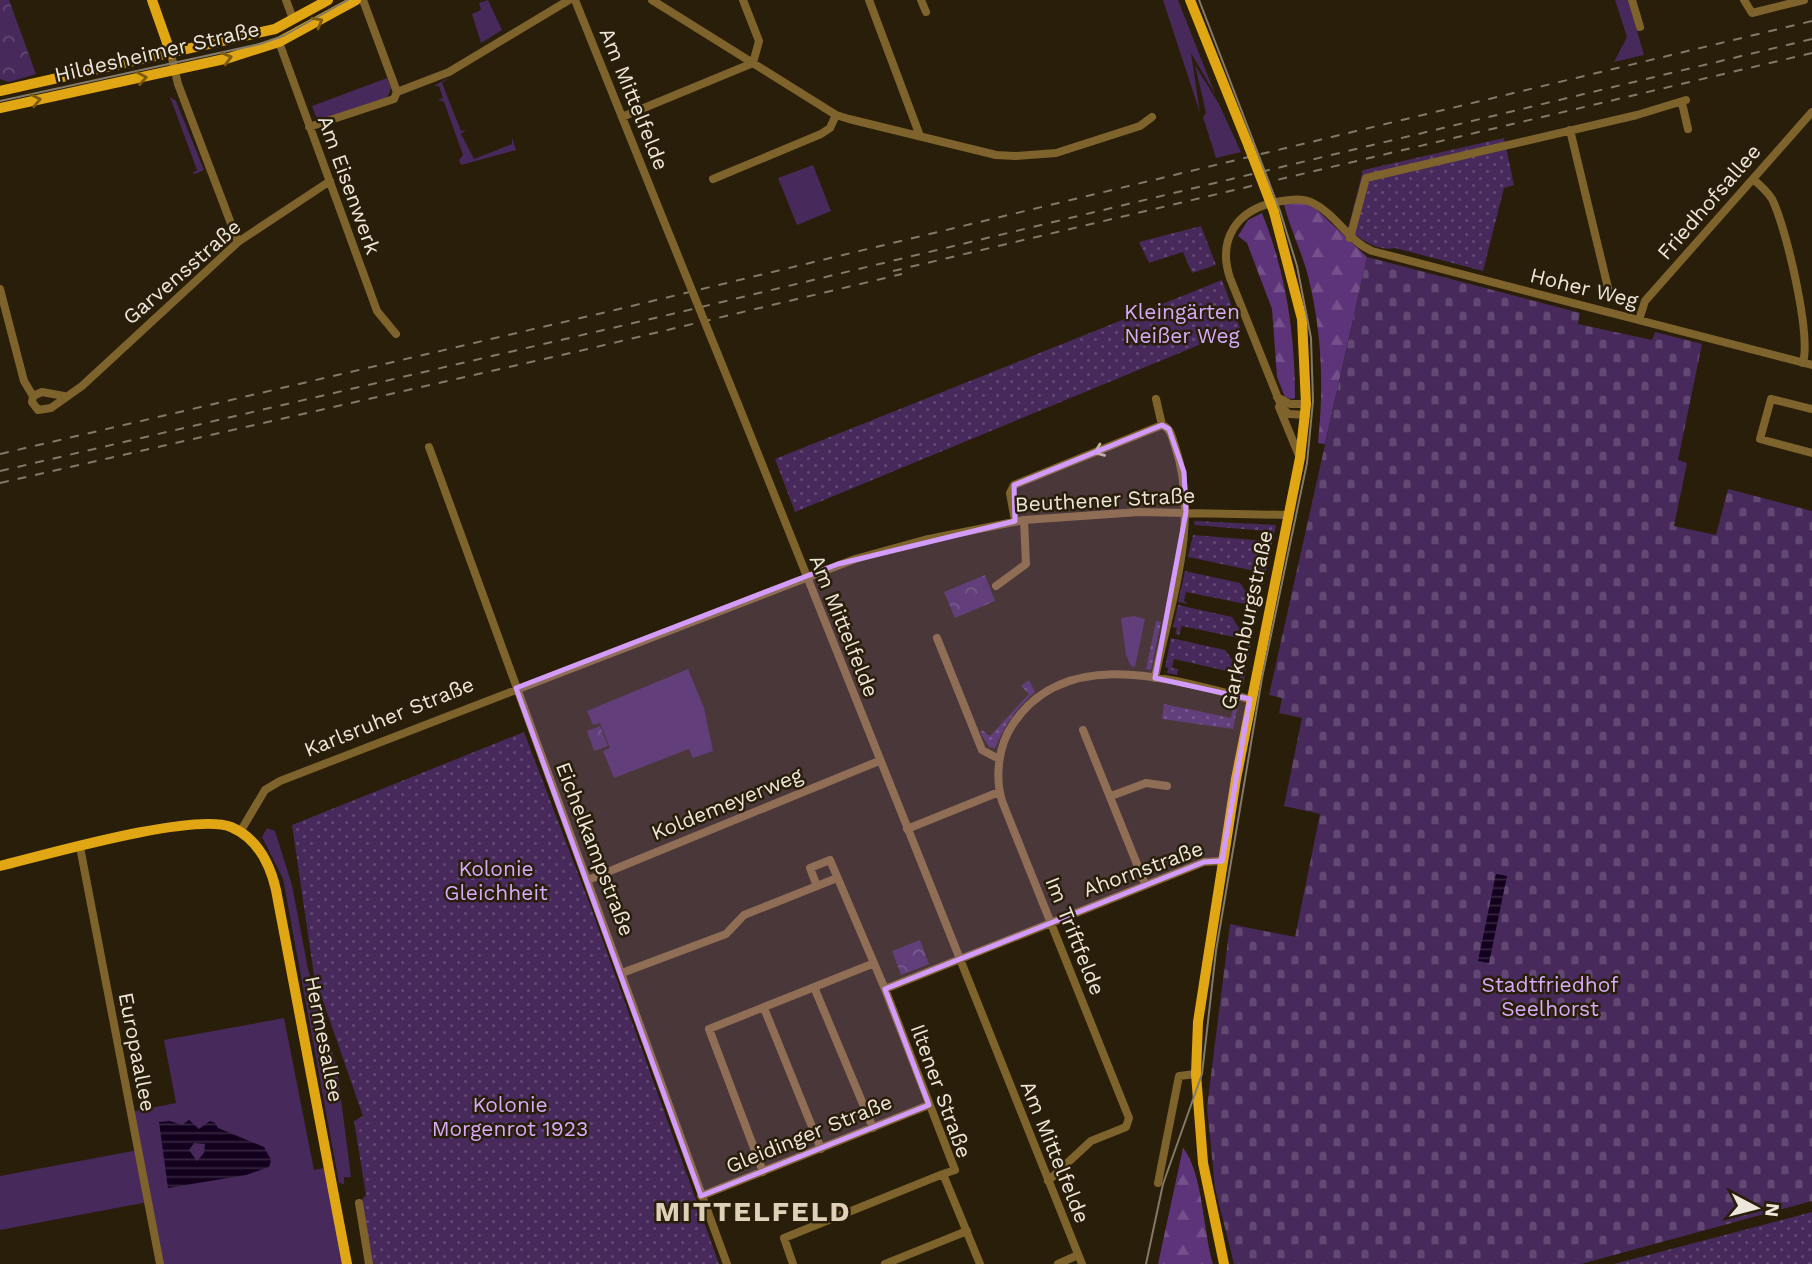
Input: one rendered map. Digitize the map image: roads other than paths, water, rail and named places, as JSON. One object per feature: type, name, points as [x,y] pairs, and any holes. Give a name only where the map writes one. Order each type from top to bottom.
[{"type":"main road","points":[[152,0],[171,54]]},
{"type":"main road","name":"Hildesheimer Straße","points":[[0,91],[275,29],[328,0]]},
{"type":"main road","name":"Hildesheimer Straße","points":[[0,108],[174,71],[279,43],[356,0]]},
{"type":"main road","name":"Garkenburgstraße","points":[[1190,0],[1274,212],[1302,318],[1306,409],[1289,515],[1250,699],[1198,1022],[1196,1074],[1203,1163],[1224,1264]]},
{"type":"main road","points":[[0,866],[190,823],[217,824],[240,832]]},
{"type":"main road","name":"Hermesallee","points":[[240,832],[261,853],[275,882],[347,1264]]},
{"type":"street","points":[[286,0],[293,19]]},
{"type":"street","points":[[309,127],[394,99],[397,92],[363,0]]},
{"type":"street","points":[[397,92],[449,72],[569,0]]},
{"type":"street","name":"Am Mittelfelde","points":[[575,0],[1082,1264]]},
{"type":"street","points":[[652,0],[836,115],[996,155],[1036,156],[1056,153],[1140,126],[1152,117]]},
{"type":"street","points":[[743,0],[759,41],[753,63]]},
{"type":"street","points":[[869,0],[920,136]]},
{"type":"street","points":[[922,0],[926,12]]},
{"type":"street","points":[[1632,0],[1640,27]]},
{"type":"street","points":[[1744,0],[1750,12],[1804,0]]},
{"type":"street","name":"Am Eisenwerk","points":[[279,43],[377,311],[396,334]]},
{"type":"street","points":[[171,54],[174,71],[238,243]]},
{"type":"street","points":[[622,117],[753,63]]},
{"type":"street","points":[[1350,238],[1366,178],[1684,101],[1688,128]]},
{"type":"street","name":"Friedhofsallee","points":[[1639,320],[1645,301],[1812,111]]},
{"type":"street","points":[[713,179],[821,134],[830,128],[836,115]]},
{"type":"street","points":[[1570,130],[1609,292]]},
{"type":"street","points":[[1753,179],[1772,199],[1797,291],[1806,331],[1802,363]]},
{"type":"street","name":"Garvensstraße","points":[[33,396],[35,408],[42,410],[56,405],[64,396],[82,386],[238,243],[330,181]]},
{"type":"street","name":"Hoher Weg","points":[[1300,458],[1226,266],[1229,236],[1239,219],[1251,209],[1297,199],[1317,205],[1350,238],[1372,251],[1812,365]]},
{"type":"street","points":[[0,289],[24,381],[33,396],[42,392],[64,396]]},
{"type":"street","points":[[1278,397],[1285,412],[1306,409]]},
{"type":"street","points":[[1155,678],[1186,512],[1184,472],[1169,429],[1162,425],[1156,399]]},
{"type":"street","points":[[1812,409],[1771,399],[1760,439],[1812,453]]},
{"type":"street","points":[[996,586],[1026,564],[1019,521],[1010,493],[1014,485],[1162,425]]},
{"type":"street","name":"Eichelkampstraße","points":[[429,447],[727,1264]]},
{"type":"street","name":"Beuthener Straße","points":[[805,576],[924,540],[1019,521],[1098,514],[1186,512],[1289,515]]},
{"type":"street","name":"Karlsruher Straße","points":[[240,832],[271,786],[805,576]]},
{"type":"street","points":[[937,638],[982,750],[999,760]]},
{"type":"street","name":"Im Triftfelde","points":[[1048,1181],[1091,1141],[1128,1124],[1129,1118],[999,792],[999,760],[1009,730],[1019,715],[1050,690],[1099,673],[1155,678],[1250,699]]},
{"type":"street","points":[[1083,730],[1145,884]]},
{"type":"street","name":"Koldemeyerweg","points":[[588,880],[879,761]]},
{"type":"street","points":[[1111,796],[1146,783],[1167,786]]},
{"type":"street","points":[[906,830],[999,792]]},
{"type":"street","name":"Europaallee","points":[[80,847],[160,1264]]},
{"type":"street","points":[[622,973],[726,934],[744,915],[817,886],[837,878],[830,860],[810,868],[817,886]]},
{"type":"street","name":"Ahornstraße","points":[[885,989],[1145,884],[1204,862],[1222,861]]},
{"type":"street","name":"Iltener Straße","points":[[837,878],[885,989],[955,1170],[943,1174],[980,1264]]},
{"type":"street","points":[[763,1172],[709,1029],[872,964]]},
{"type":"street","points":[[814,987],[873,1128]]},
{"type":"street","points":[[764,1008],[821,1149]]},
{"type":"street","points":[[1158,1183],[1180,1076],[1196,1074]]},
{"type":"street","name":"Gleidinger Straße","points":[[701,1196],[929,1105]]},
{"type":"street","points":[[793,1264],[784,1238],[943,1174]]},
{"type":"street","points":[[359,1203],[369,1264]]},
{"type":"street","points":[[885,1264],[967,1231]]},
{"type":"street","points":[[1058,1264],[1078,1255]]},
{"type":"tram line","points":[[0,101],[260,44],[283,36],[348,0]]},
{"type":"tram line","points":[[1146,1264],[1163,1184],[1202,1074],[1216,951],[1262,678],[1307,463],[1313,401],[1311,338],[1297,266],[1280,211],[1199,0]]},
{"type":"railway","points":[[0,454],[615,310],[1812,21]]},
{"type":"railway","points":[[0,471],[672,314],[1812,39]]},
{"type":"railway","points":[[893,271],[1812,53]]},
{"type":"railway","points":[[0,483],[592,348],[902,274]]},
{"type":"district","name":"MITTELFELD","points":[[753,1211]]},
{"type":"park label","name":"Kleingärten Neißer Weg","points":[[1182,324]]},
{"type":"park label","name":"Kolonie Gleichheit","points":[[496,881]]},
{"type":"park label","name":"Stadtfriedhof Seelhorst","points":[[1550,997]]},
{"type":"park label","name":"Kolonie Morgenrot 1923","points":[[510,1117]]}]
